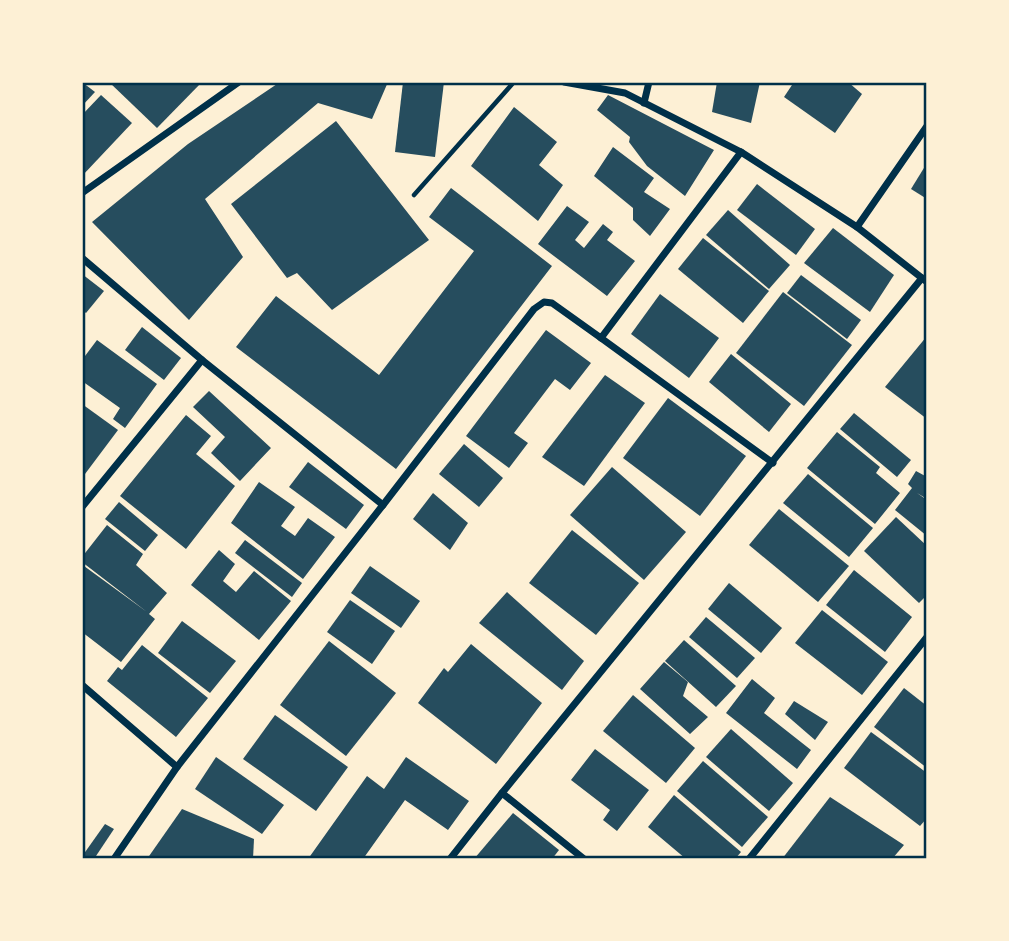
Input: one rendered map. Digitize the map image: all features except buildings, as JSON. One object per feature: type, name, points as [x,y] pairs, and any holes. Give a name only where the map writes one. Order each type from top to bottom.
[{"type":"street","points":[[83,192],[239,82]]},
{"type":"street","points":[[450,859],[925,280],[857,227],[741,152],[625,93],[564,82]]},
{"type":"street","points":[[644,103],[649,82]]},
{"type":"street","points":[[857,227],[927,126]]},
{"type":"street","points":[[601,338],[741,152]]},
{"type":"street","points":[[82,258],[202,360],[383,505]]},
{"type":"street","points":[[114,859],[177,767],[534,309],[544,302],[552,303],[773,463]]},
{"type":"street","points":[[82,507],[202,360]]},
{"type":"street","points":[[749,859],[926,640]]},
{"type":"street","points":[[82,685],[177,767]]},
{"type":"street","points":[[502,793],[583,859]]},
{"type":"path","points":[[414,195],[514,82]]}]
